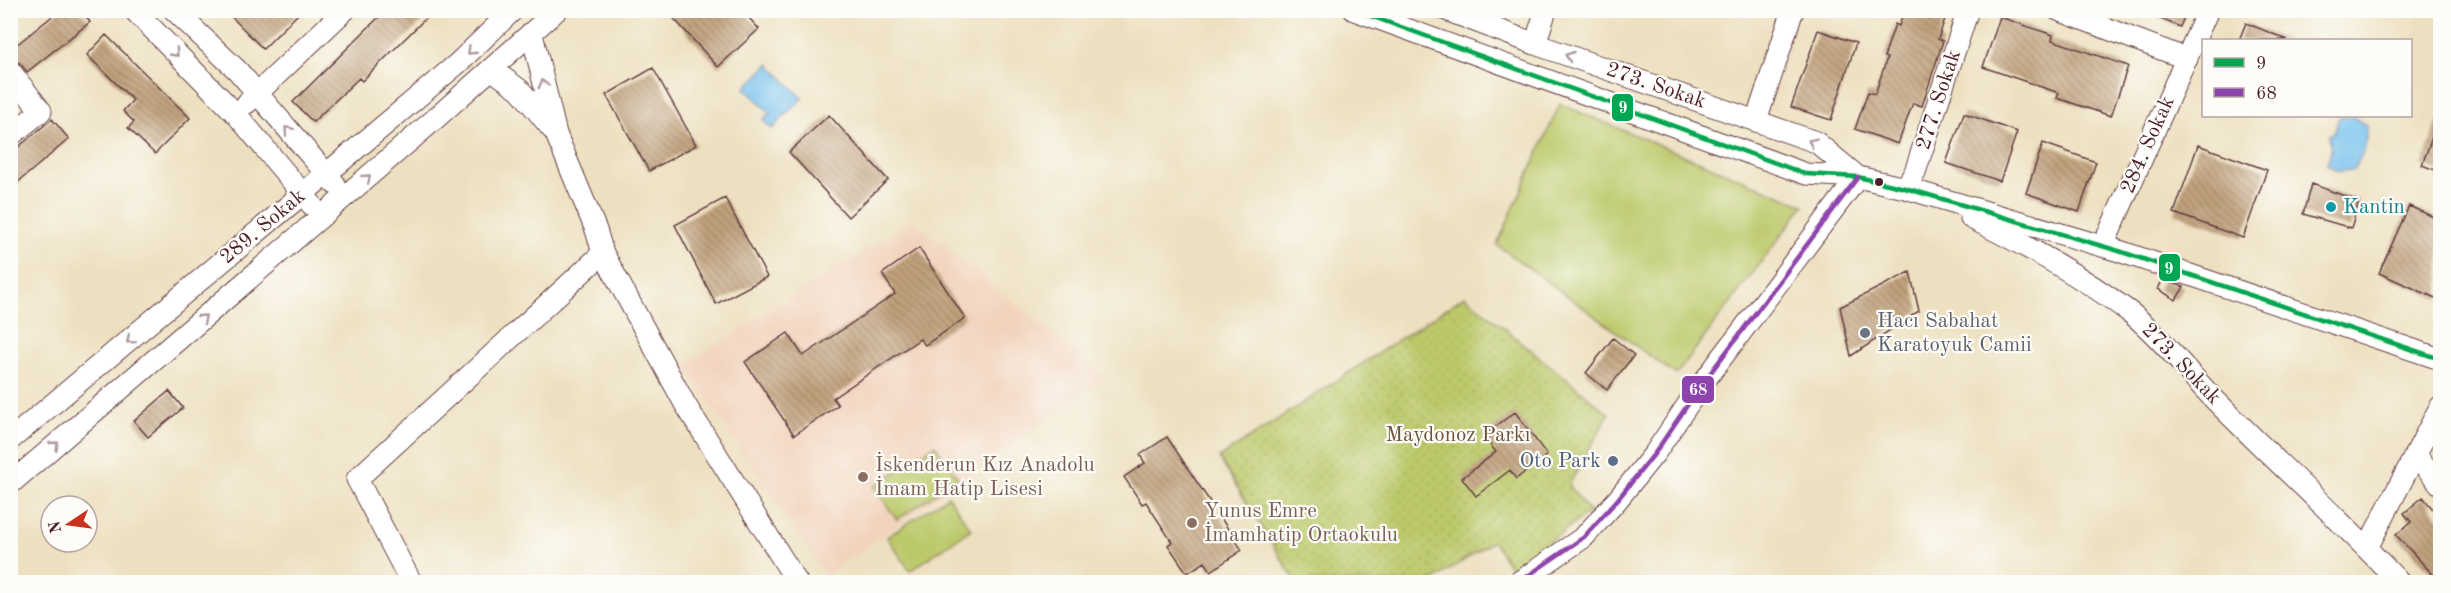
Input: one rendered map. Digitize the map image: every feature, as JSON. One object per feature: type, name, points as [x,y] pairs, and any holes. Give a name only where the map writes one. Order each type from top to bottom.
[{"type":"street","points":[[134,10],[237,115],[304,193],[320,218]]},
{"type":"street","points":[[174,10],[238,71],[346,196]]},
{"type":"street","name":"289. Sokak","points":[[10,440],[458,64],[513,10]]},
{"type":"street","points":[[10,484],[346,196],[557,10]]},
{"type":"street","name":"273. Sokak","points":[[1354,10],[1806,174],[1858,177],[1905,188],[2103,246],[2440,359]]},
{"type":"street","name":"273. Sokak","points":[[1446,10],[1534,44],[1816,142],[1858,177]]},
{"type":"street","points":[[1534,44],[1546,10]]},
{"type":"street","points":[[1756,121],[1793,10]]},
{"type":"street","name":"277. Sokak","points":[[1905,188],[1915,172],[1968,10]]},
{"type":"street","points":[[2058,10],[2187,59]]},
{"type":"street","name":"284. Sokak","points":[[2103,246],[2208,10]]},
{"type":"street","points":[[237,115],[256,93],[339,12]]},
{"type":"street","points":[[532,34],[556,134],[603,253],[685,404],[797,582]]},
{"type":"street","points":[[491,69],[520,90],[556,134]]},
{"type":"street","points":[[10,71],[41,111],[10,136]]},
{"type":"street","points":[[1518,582],[1584,537],[1618,499],[1655,453],[1699,388],[1858,177]]},
{"type":"street","name":"273. Sokak","points":[[1925,194],[2031,249],[2093,286],[2134,316],[2213,399],[2399,582]]},
{"type":"street","points":[[411,582],[357,478],[603,253]]},
{"type":"street","points":[[2367,548],[2440,407]]},
{"type":"street","points":[[2415,454],[2440,464]]},
{"type":"street","points":[[2415,454],[2440,484]]},
{"type":"shaded area","name":"İskenderun Kız Anadolu İmam Hatip Lisesi","points":[[913,220],[1106,378],[826,576],[683,365]]},
{"type":"green space","points":[[1560,104],[1804,205],[1676,375],[1497,245]]},
{"type":"green space","name":"Maydonoz Parkı","points":[[1465,296],[1609,414],[1569,485],[1589,512],[1512,570],[1493,541],[1431,582],[1296,582],[1219,458]]},
{"type":"green space","points":[[935,445],[958,478],[897,520],[874,487]]},
{"type":"green space","points":[[948,496],[971,529],[910,571],[887,537]]},
{"type":"water","points":[[769,64],[802,98],[772,129],[763,120],[770,113],[745,88]]},
{"type":"water","points":[[2339,117],[2353,117],[2367,126],[2365,148],[2354,170],[2338,171],[2327,164],[2331,151],[2329,135],[2334,133]]},
{"type":"building","points":[[60,10],[81,10],[90,22],[27,72],[20,63],[10,59],[10,50]]},
{"type":"building","points":[[225,10],[302,10],[263,49]]},
{"type":"building","points":[[386,10],[434,10],[362,81],[359,78],[313,122],[293,102]]},
{"type":"building","points":[[666,10],[742,10],[759,29],[718,67]]},
{"type":"building","points":[[1904,10],[1948,10],[1938,39],[1943,41],[1922,106],[1913,103],[1898,144],[1855,129],[1868,92],[1875,94],[1895,24],[1899,26]]},
{"type":"building","points":[[2139,10],[2187,10],[2180,27]]},
{"type":"building","points":[[2000,17],[2053,35],[2052,40],[2128,66],[2111,116],[2057,98],[2059,93],[1983,67]]},
{"type":"building","points":[[2246,23],[2286,39],[2239,39]]},
{"type":"building","points":[[1818,30],[1856,43],[1831,120],[1791,107]]},
{"type":"building","points":[[106,35],[190,118],[155,154],[128,128],[134,122],[123,111],[133,100],[87,55]]},
{"type":"building","points":[[653,68],[696,145],[649,171],[606,95]]},
{"type":"building","points":[[1964,113],[2017,132],[2000,181],[1946,163]]},
{"type":"building","points":[[829,115],[888,180],[848,217],[789,152]]},
{"type":"building","points":[[52,119],[69,139],[10,189],[10,154]]},
{"type":"building","points":[[2440,119],[2440,172],[2422,165]]},
{"type":"building","points":[[2043,143],[2096,162],[2079,212],[2026,193]]},
{"type":"building","points":[[2198,145],[2267,170],[2243,238],[2174,213]]},
{"type":"building","name":"Kantin","points":[[2311,184],[2359,201],[2351,228],[2303,214]]},
{"type":"building","points":[[725,198],[767,277],[716,304],[675,225]]},
{"type":"building","points":[[2409,206],[2440,220],[2440,300],[2379,273]]},
{"type":"building","points":[[919,248],[965,318],[925,345],[920,339],[833,398],[838,405],[794,435],[745,362],[788,333],[803,356],[895,294],[882,274]]},
{"type":"building","name":"Hacı Sabahat Karatoyuk Camii","points":[[1910,272],[1919,311],[1851,356],[1840,307]]},
{"type":"building","points":[[2163,279],[2184,287],[2176,300],[2158,289]]},
{"type":"building","points":[[1613,338],[1634,355],[1607,390],[1586,373]]},
{"type":"building","points":[[169,391],[183,408],[148,437],[134,421]]},
{"type":"building","points":[[1515,412],[1547,455],[1516,479],[1510,470],[1476,496],[1462,478],[1496,452],[1483,436]]},
{"type":"building","name":"Yunus Emre İmamhatip Ortaokulu","points":[[1167,437],[1242,550],[1211,571],[1205,562],[1187,573],[1168,545],[1172,542],[1146,502],[1142,504],[1124,477],[1145,463],[1140,455]]},
{"type":"building","points":[[2423,497],[2440,518],[2440,582],[2396,535],[2411,522],[2404,513]]},
{"type":"transit line","name":"9","points":[[1354,10],[1806,174],[1858,177],[1905,188],[2119,251],[2440,359]]},
{"type":"transit line","name":"68","points":[[1519,582],[1584,537],[1618,499],[1655,453],[1699,388],[1858,177]]},
{"type":"place","name":"Kantin","points":[[2331,207]]},
{"type":"place","name":"Hacı Sabahat Karatoyuk Camii","points":[[1865,333]]},
{"type":"place","name":"Oto Park","points":[[1613,461]]},
{"type":"place","name":"İskenderun Kız Anadolu İmam Hatip Lisesi","points":[[863,477]]},
{"type":"place","name":"Yunus Emre İmamhatip Ortaokulu","points":[[1192,523]]}]
